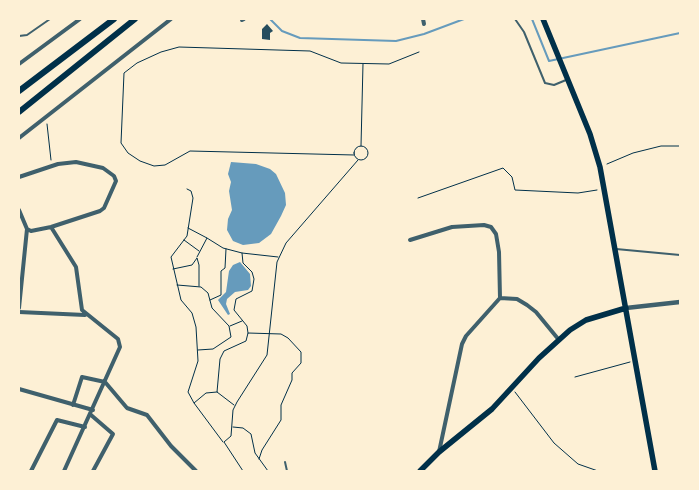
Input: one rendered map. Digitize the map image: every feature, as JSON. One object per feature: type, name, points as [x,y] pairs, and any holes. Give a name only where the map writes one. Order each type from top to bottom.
[{"type":"highway","points":[[19,91],[114,19]]},
{"type":"highway","points":[[19,112],[135,19]]},
{"type":"main road","points":[[543,19],[600,167],[655,471]]},
{"type":"main road","points":[[420,471],[439,452],[483,418],[539,358],[559,340],[586,320],[626,308]]},
{"type":"street","points":[[19,64],[80,19]]},
{"type":"street","points":[[19,138],[43,117],[170,19]]},
{"type":"street","points":[[423,19],[424,24]]},
{"type":"street","points":[[19,177],[69,162],[93,165],[108,172],[116,181],[104,208],[100,211],[51,227],[31,231],[26,229]]},
{"type":"street","points":[[19,210],[26,229],[19,308]]},
{"type":"street","points":[[410,240],[452,227],[484,225],[491,227],[496,234],[499,252],[500,298],[466,336],[462,344],[439,452]]},
{"type":"street","points":[[51,227],[76,267],[80,306],[85,315],[118,339],[120,347],[92,413],[64,471]]},
{"type":"street","points":[[500,298],[518,299],[527,305],[541,318],[559,340]]},
{"type":"street","points":[[626,308],[680,302]]},
{"type":"street","points":[[19,312],[85,315]]},
{"type":"street","points":[[73,404],[82,377],[105,382],[127,408],[147,415],[171,446],[196,471]]},
{"type":"street","points":[[19,389],[73,404],[92,413],[113,434],[93,471]]},
{"type":"street","points":[[31,471],[57,420],[85,427]]},
{"type":"lane","points":[[19,36],[27,35],[50,19]]},
{"type":"lane","points":[[517,19],[515,20],[524,32],[544,83],[554,85],[568,80]]},
{"type":"lane","points":[[616,249],[680,255]]},
{"type":"lane","points":[[285,462],[287,471]]},
{"type":"path","points":[[354,154],[190,151],[165,165],[154,166],[140,161],[128,152],[121,143],[124,75],[137,63],[161,52],[179,48],[310,51],[341,63],[363,64],[389,64],[419,52]]},
{"type":"path","points":[[361,146],[363,64]]},
{"type":"path","points":[[43,117],[46,124],[52,166]]},
{"type":"path","points":[[354,154],[356,148],[361,146]]},
{"type":"path","points":[[224,442],[231,436],[235,406],[266,355],[279,257],[286,243],[358,160],[363,160],[368,153],[366,148],[361,146]]},
{"type":"path","points":[[600,167],[633,153],[662,146],[680,146]]},
{"type":"path","points":[[354,154],[358,160]]},
{"type":"path","points":[[418,198],[503,168],[512,177],[515,190],[578,192],[605,189]]},
{"type":"path","points":[[187,189],[191,191],[193,198],[188,228],[184,240],[171,257],[172,269],[181,300],[192,313],[198,350],[198,361],[188,392],[243,471]]},
{"type":"path","points":[[188,228],[226,249],[242,253],[279,257]]},
{"type":"path","points":[[172,269],[192,264],[207,238]]},
{"type":"path","points":[[184,240],[200,252]]},
{"type":"path","points":[[210,300],[221,295],[221,271],[225,268],[226,249]]},
{"type":"path","points":[[217,392],[220,359],[224,351],[246,341],[248,333],[247,326],[234,310],[236,299],[252,291],[254,279],[252,272],[243,263],[242,253]]},
{"type":"path","points":[[197,258],[199,286]]},
{"type":"path","points":[[177,285],[199,286],[208,293],[212,308],[229,326],[231,337],[213,349],[198,350]]},
{"type":"path","points":[[229,326],[242,321]]},
{"type":"path","points":[[248,333],[281,334],[288,338],[301,352],[301,363],[292,373],[292,380],[280,405],[281,420],[262,450],[259,459]]},
{"type":"path","points":[[575,377],[635,361]]},
{"type":"path","points":[[512,389],[554,443],[578,464],[598,471]]},
{"type":"path","points":[[194,403],[206,393],[217,392],[235,406]]},
{"type":"path","points":[[232,426],[243,428],[251,434],[255,453],[268,471]]},
{"type":"water","points":[[231,162],[256,164],[270,169],[276,174],[285,193],[286,205],[281,216],[271,234],[259,243],[243,245],[233,241],[227,230],[228,219],[232,210],[229,191],[231,182],[228,174]]},
{"type":"water","points":[[240,262],[250,274],[251,286],[248,290],[235,292],[227,299],[226,304],[230,314],[228,315],[218,300],[226,292],[229,271],[233,265]]},
{"type":"building","points":[[267,24],[273,31],[270,33],[270,40],[262,39],[262,29]]},
{"type":"waterway","points":[[270,19],[282,31],[300,38],[396,41],[424,34],[464,19]]},
{"type":"waterway","points":[[532,19],[549,61],[680,33]]}]
